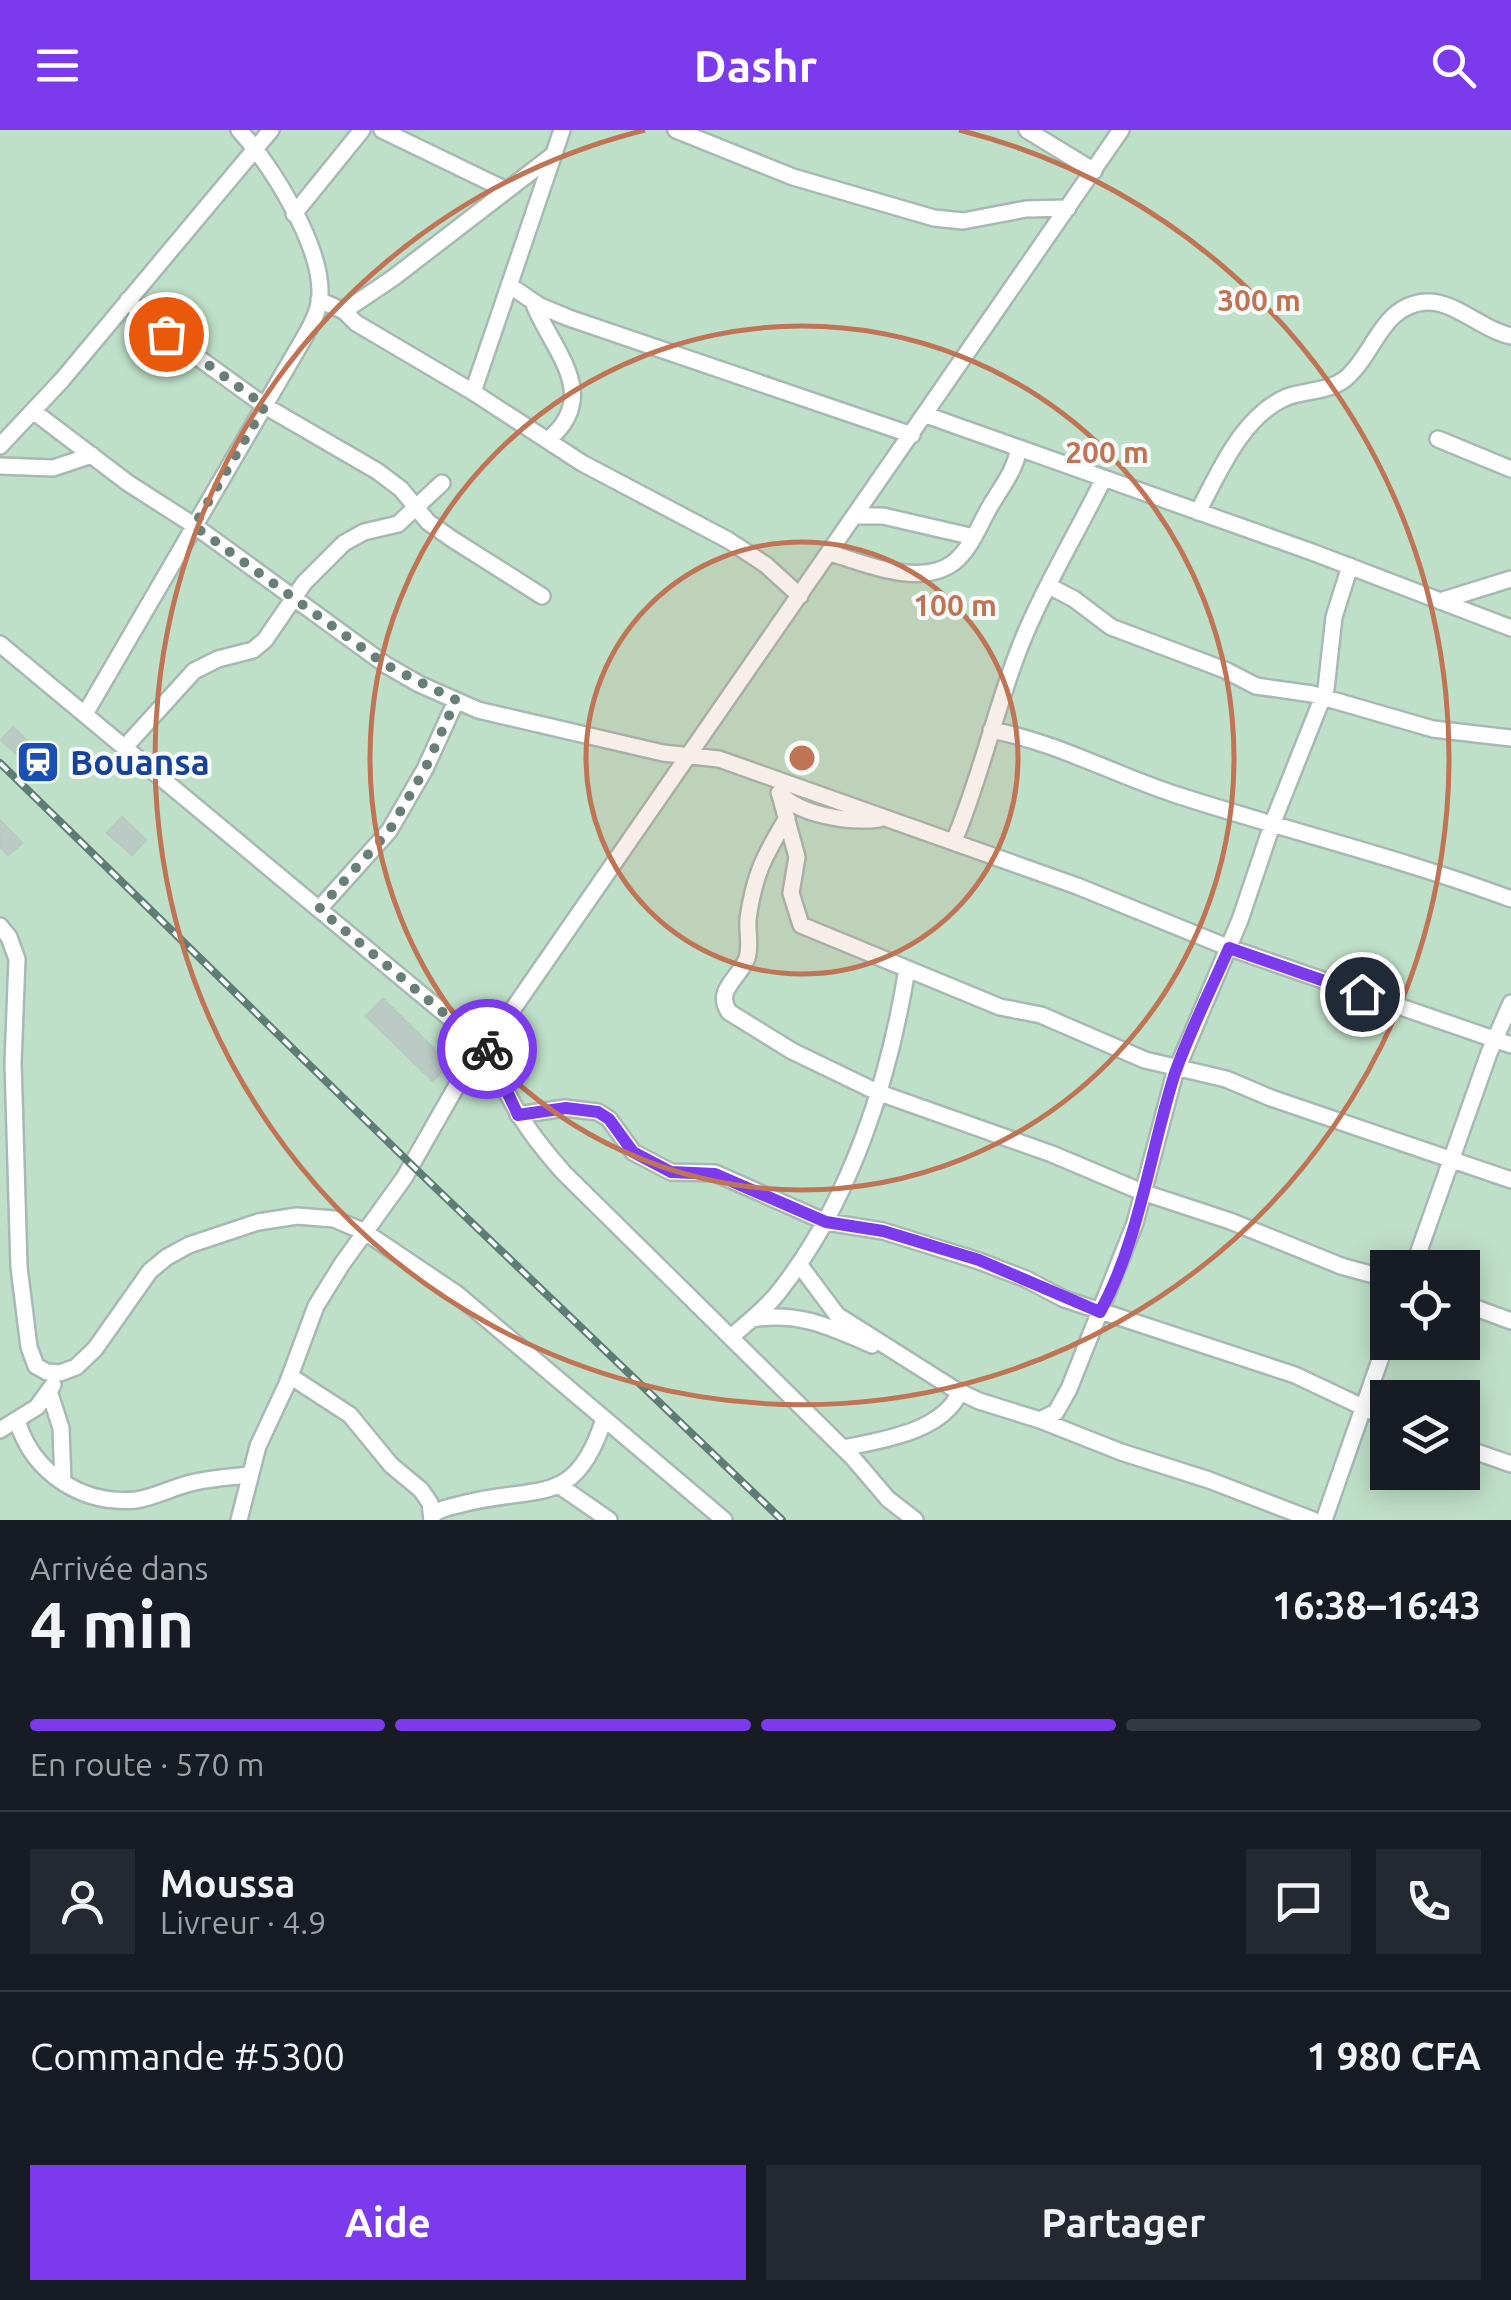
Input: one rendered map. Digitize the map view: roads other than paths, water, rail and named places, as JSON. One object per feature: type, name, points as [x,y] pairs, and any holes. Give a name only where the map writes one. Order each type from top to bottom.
[{"type":"street","points":[[85,714],[314,320],[319,300],[316,264],[294,214],[255,148],[239,130]]},
{"type":"street","points":[[0,446],[271,130]]},
{"type":"street","points":[[294,214],[362,130]]},
{"type":"street","points":[[382,130],[506,190]]},
{"type":"street","points":[[474,392],[562,130]]},
{"type":"street","points":[[676,130],[793,177],[934,218],[963,222],[1026,210],[1068,208]]},
{"type":"street","points":[[1029,130],[1094,171]]},
{"type":"street","points":[[239,1520],[258,1446],[316,1306],[404,1178],[468,1066],[486,1048],[690,756],[1121,130]]},
{"type":"street","points":[[344,311],[394,278],[554,155]]},
{"type":"street","points":[[509,285],[533,302],[569,318],[912,435]]},
{"type":"street","points":[[128,300],[148,322],[265,406],[378,471],[452,539],[542,596]]},
{"type":"street","points":[[319,300],[344,311],[356,323],[474,392],[607,478],[728,540],[766,565],[800,596]]},
{"type":"street","points":[[533,302],[566,363],[572,386],[565,426],[550,440]]},
{"type":"street","points":[[1198,512],[1253,421],[1291,395],[1320,390],[1346,378],[1391,317],[1402,310],[1436,302],[1493,332],[1511,336]]},
{"type":"street","points":[[33,411],[386,665],[456,700],[516,720],[663,754],[720,758],[1077,886],[1229,948],[1503,1042]]},
{"type":"street","points":[[926,415],[1350,566],[1511,628]]},
{"type":"street","points":[[1438,438],[1511,468]]},
{"type":"street","points":[[831,553],[887,568],[928,572],[952,563],[974,537],[1012,475],[1019,448]]},
{"type":"street","points":[[0,466],[53,468],[92,456]]},
{"type":"street","points":[[954,841],[986,757],[991,730],[1021,643],[1104,478]]},
{"type":"street","points":[[125,747],[194,672],[218,659],[252,650],[265,640],[304,583],[353,536],[398,524],[442,484]]},
{"type":"street","points":[[856,516],[883,516],[974,537]]},
{"type":"street","points":[[1040,1420],[1060,1406],[1135,1223],[1178,1069],[1229,948],[1329,680],[1334,617],[1350,566]]},
{"type":"street","points":[[1440,601],[1511,579]]},
{"type":"street","points":[[1049,586],[1133,637],[1225,670],[1256,686],[1322,697],[1433,730],[1511,738]]},
{"type":"street","points":[[0,644],[486,1048],[529,1134],[564,1173],[843,1448],[888,1499],[914,1520]]},
{"type":"street","points":[[319,909],[389,831],[425,769],[456,700]]},
{"type":"street","points":[[991,730],[1034,740],[1173,794],[1447,875],[1511,899]]},
{"type":"street","points":[[769,776],[780,795],[797,857],[791,883],[792,905],[801,925],[1000,1007],[1040,1015],[1106,1045],[1178,1069],[1226,1079],[1511,1180]]},
{"type":"street","points":[[780,795],[792,805],[840,816],[888,818]]},
{"type":"street","points":[[787,818],[762,858],[752,895],[748,953],[724,993],[725,1008],[745,1024],[877,1092],[1370,1274]]},
{"type":"street","points":[[0,926],[17,959],[14,1136],[24,1313],[32,1358],[47,1372],[76,1368],[150,1271],[189,1245],[258,1222],[297,1216],[334,1219],[365,1232],[458,1294],[724,1520]]},
{"type":"street","points":[[731,1337],[780,1290],[826,1222],[848,1175],[877,1092],[895,1033],[907,969]]},
{"type":"street","points":[[1419,1250],[1451,1161],[1503,1042],[1511,1004]]},
{"type":"street","points":[[518,1115],[566,1108],[598,1112],[609,1119],[633,1152],[671,1172],[715,1174],[826,1222],[883,1231],[979,1260],[1100,1312],[1295,1375],[1370,1411]]},
{"type":"street","points":[[799,1264],[837,1316],[960,1392],[1313,1520]]},
{"type":"street","points":[[1480,1310],[1511,1321]]},
{"type":"street","points":[[752,1318],[809,1318],[897,1353]]},
{"type":"street","points":[[1324,1520],[1380,1360]]},
{"type":"street","points":[[0,1430],[37,1406],[60,1373]]},
{"type":"street","points":[[290,1376],[350,1415],[390,1464],[421,1490],[432,1518],[440,1509],[560,1486],[575,1475],[593,1450],[604,1419]]},
{"type":"street","points":[[49,1391],[61,1428],[63,1482]]},
{"type":"street","points":[[843,1448],[934,1421],[947,1414],[960,1392]]},
{"type":"street","points":[[17,1420],[40,1466],[63,1482],[102,1498],[139,1500],[197,1481],[249,1475]]},
{"type":"street","points":[[1480,1453],[1511,1464]]},
{"type":"street","points":[[560,1486],[610,1520]]},
{"type":"railway","points":[[0,763],[782,1520]]},
{"type":"place","name":"Bouansa","points":[[38,762]]}]
